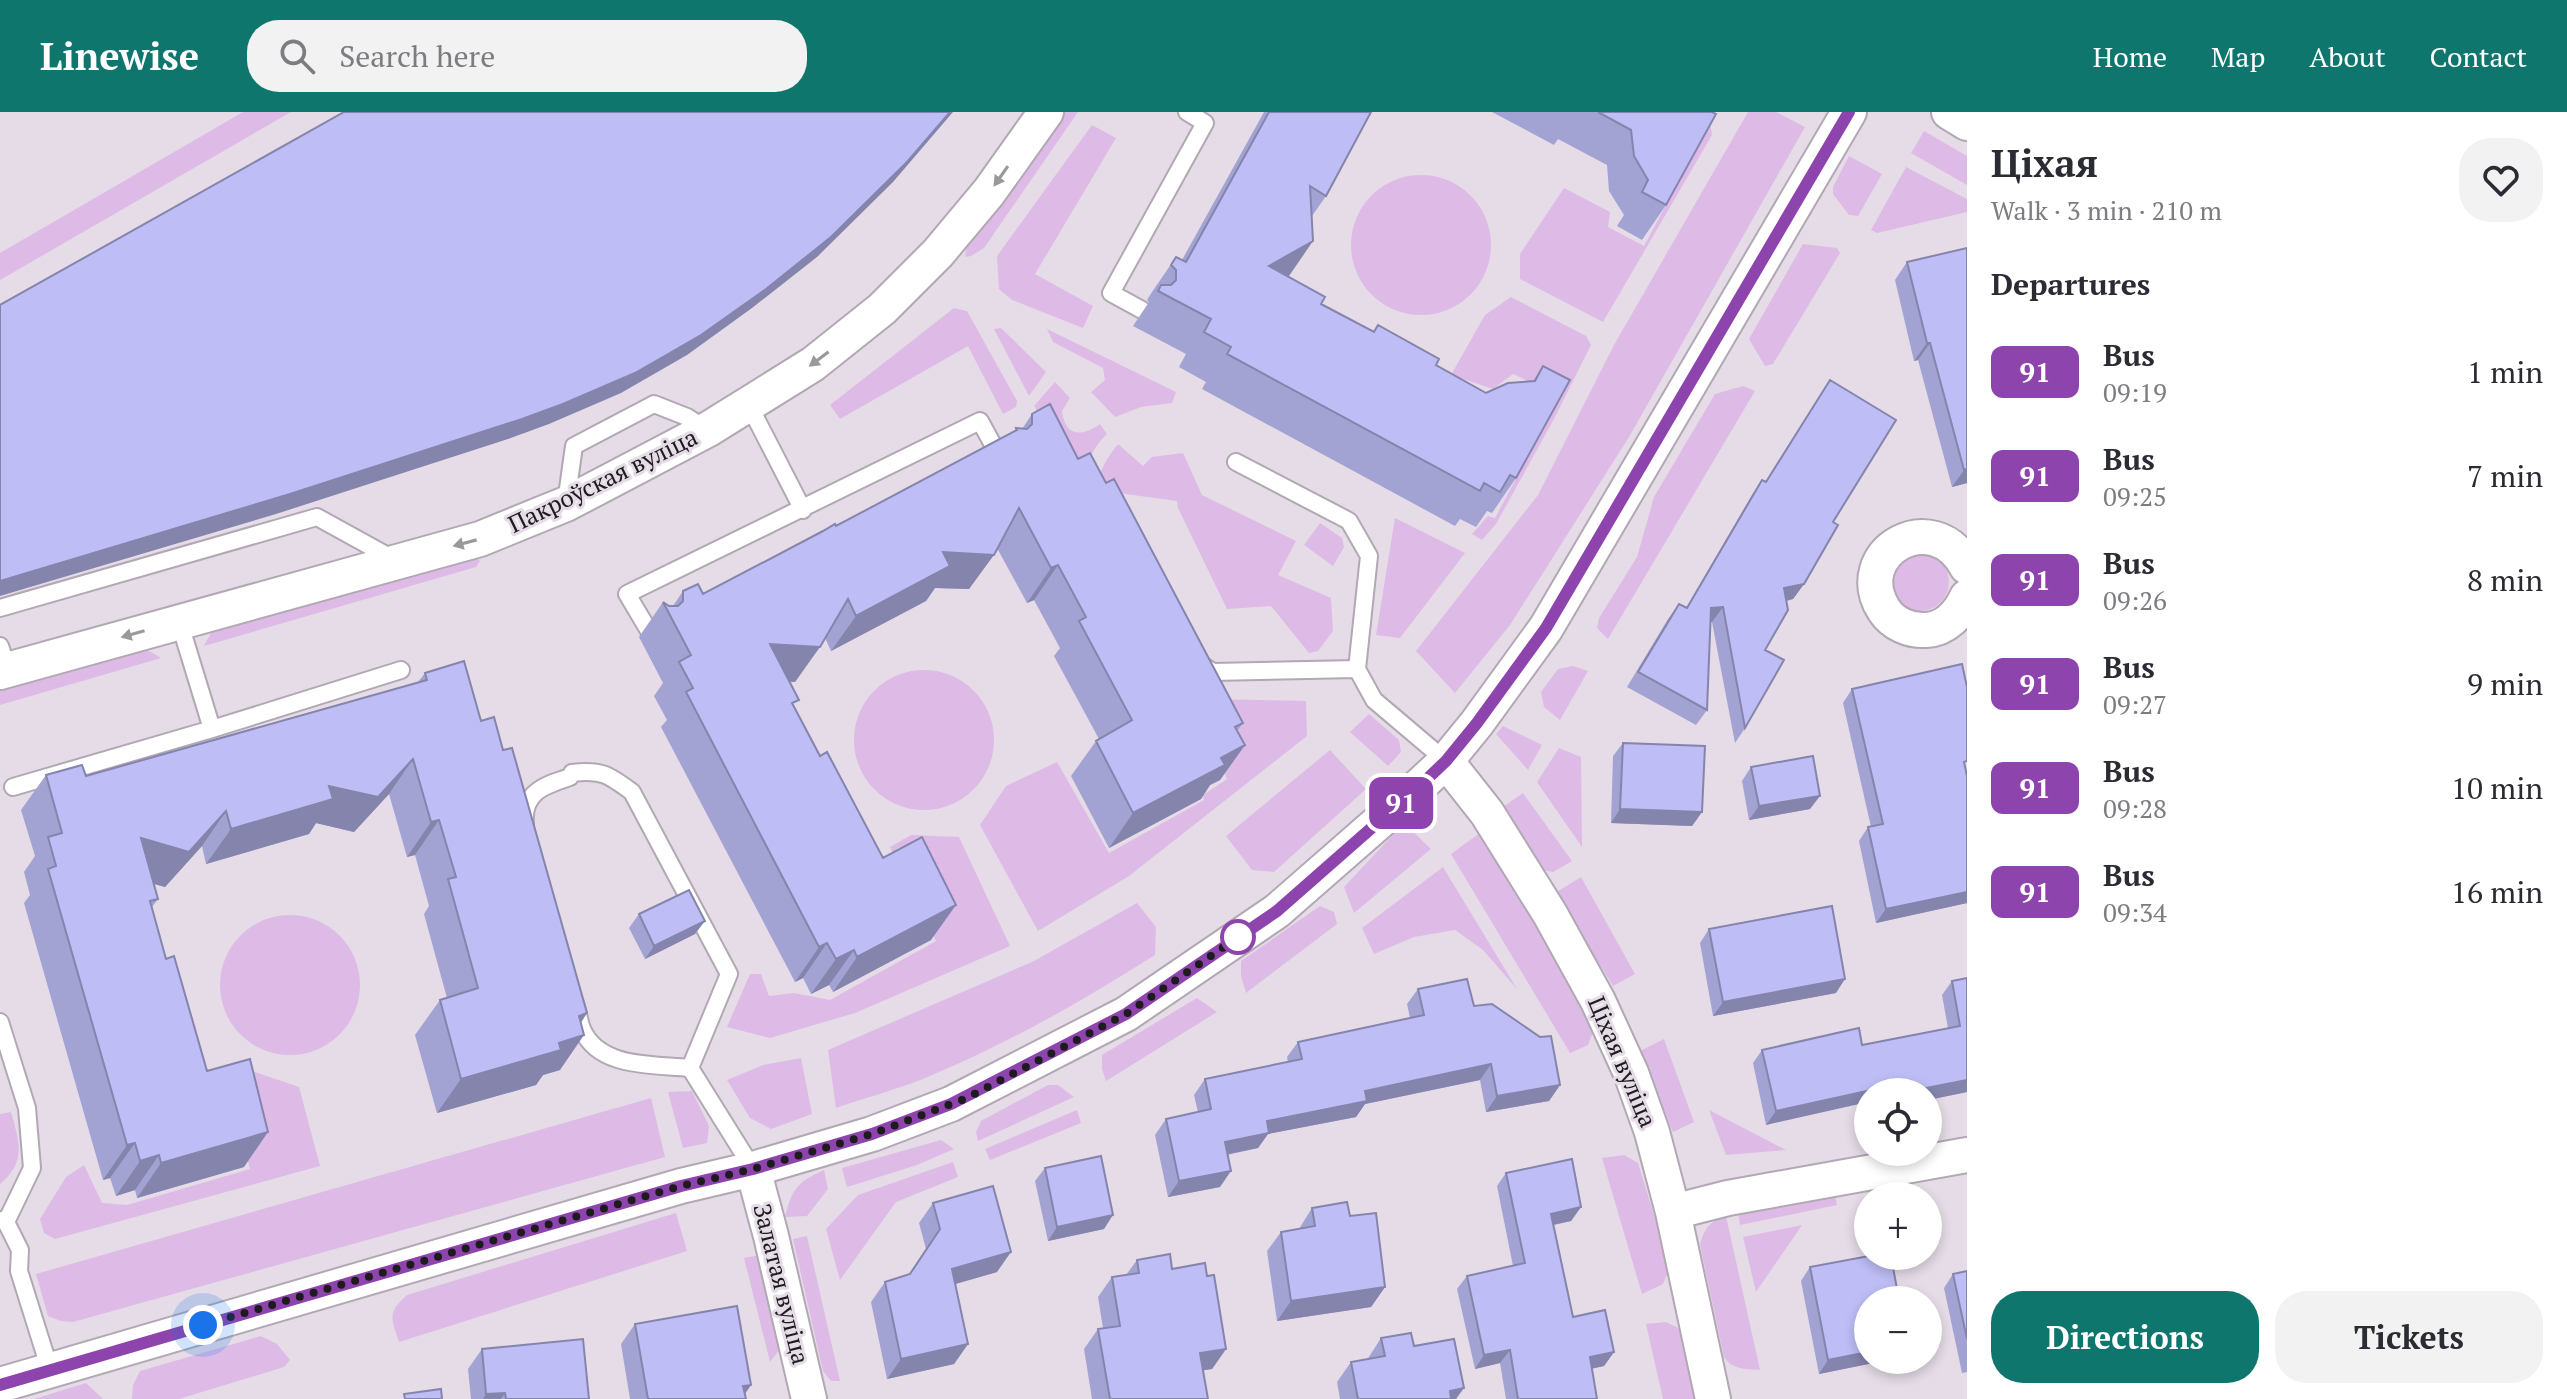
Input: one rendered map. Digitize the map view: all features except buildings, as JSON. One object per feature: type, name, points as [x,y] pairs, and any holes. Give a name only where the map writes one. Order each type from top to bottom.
[{"type":"street","name":"Пакроўская вуліца","points":[[3,663],[179,621],[480,539],[566,504],[707,430],[813,364],[882,309],[938,253],[989,192],[1046,112]]},
{"type":"street","points":[[0,1385],[681,1186],[753,1169],[872,1134],[967,1098],[1126,1014],[1277,911],[1446,761],[1546,628],[1849,112]]},
{"type":"street","points":[[1949,112],[1967,123]]},
{"type":"street","points":[[1967,567],[1960,554],[1949,544],[1921,536],[1893,546],[1883,557],[1875,585],[1878,600],[1886,614],[1914,630],[1931,630],[1946,624],[1959,613],[1967,597]]},
{"type":"street","name":"Ціхая вуліца","points":[[1446,761],[1487,813],[1550,914],[1598,1001],[1631,1073],[1652,1132],[1673,1212],[1713,1399]]},
{"type":"street","points":[[1673,1212],[1728,1198],[1967,1155]]},
{"type":"street","name":"Залатая вуліца","points":[[753,1169],[809,1399]]},
{"type":"lane","points":[[1142,310],[1111,293],[1208,117],[1187,112]]},
{"type":"lane","points":[[566,504],[574,446],[654,404],[687,417],[707,430]]},
{"type":"lane","points":[[749,405],[803,510]]},
{"type":"lane","points":[[649,631],[627,594],[980,421],[998,454]]},
{"type":"lane","points":[[1236,462],[1349,521],[1369,556],[1357,669],[1374,700],[1446,761]]},
{"type":"lane","points":[[0,608],[317,517],[397,561]]},
{"type":"lane","points":[[179,621],[212,729]]},
{"type":"lane","points":[[1186,646],[1194,660],[1213,672],[1357,669]]},
{"type":"lane","points":[[13,787],[401,670]]},
{"type":"lane","points":[[526,833],[525,817],[529,800],[541,787],[570,777],[572,773],[591,770],[612,777],[632,792],[729,974],[690,1068]]},
{"type":"lane","points":[[570,985],[583,1031],[595,1048],[613,1059],[690,1068]]},
{"type":"lane","points":[[0,1022],[27,1108],[32,1168],[3,1221],[20,1250],[19,1271],[50,1370]]},
{"type":"lane","points":[[690,1068],[753,1169]]},
{"type":"shaded area","points":[[243,112],[291,112],[0,280],[0,253]]},
{"type":"shaded area","points":[[1063,112],[1078,112],[984,248],[965,257],[967,243]]},
{"type":"shaded area","points":[[1708,112],[1712,135],[1603,322],[1520,279],[1520,254],[1564,188],[1610,212],[1608,227],[1644,246],[1696,149]]},
{"type":"shaded area","points":[[1748,112],[1776,112],[1805,127],[1629,437],[1510,625],[1455,693],[1416,651],[1538,495],[1614,345]]},
{"type":"shaded area","points":[[1092,125],[1116,138],[1035,274],[1093,306],[1083,328],[1012,300],[999,289],[997,256]]},
{"type":"shaded area","points":[[1924,131],[1967,156],[1967,185],[1911,153]]},
{"type":"shaded area","points":[[1849,156],[1882,174],[1858,216],[1849,215],[1833,194],[1833,187]]},
{"type":"shaded area","points":[[1906,167],[1967,199],[1967,212],[1877,233],[1871,230]]},
{"type":"shaded area","points":[[1421,175],[1448,181],[1470,196],[1485,218],[1491,245],[1485,272],[1470,294],[1448,309],[1421,315],[1394,309],[1372,294],[1357,272],[1351,245],[1357,218],[1372,196],[1394,181]]},
{"type":"shaded area","points":[[1803,244],[1837,248],[1840,253],[1773,364],[1765,366],[1749,339]]},
{"type":"shaded area","points":[[1511,297],[1586,336],[1591,345],[1496,524],[1482,540],[1472,534],[1488,516],[1495,518],[1550,415],[1543,388],[1513,374],[1493,389],[1451,375],[1485,315]]},
{"type":"shaded area","points":[[954,308],[967,311],[1017,401],[1016,407],[1003,414],[968,346],[840,419],[830,405]]},
{"type":"shaded area","points":[[1001,328],[1046,372],[1029,396],[994,329]]},
{"type":"shaded area","points":[[1047,329],[1176,392],[1172,403],[1141,407],[1115,417],[1091,392],[1105,380],[1103,368],[1053,342]]},
{"type":"shaded area","points":[[1055,382],[1070,398],[1062,411],[1071,430],[1087,431],[1100,424],[1107,434],[1090,459],[1083,489],[1034,406]]},
{"type":"shaded area","points":[[1743,386],[1755,391],[1608,639],[1597,628],[1599,618],[1637,557],[1654,497],[1715,394]]},
{"type":"shaded area","points":[[1118,444],[1143,466],[1152,457],[1183,453],[1202,495],[1296,541],[1278,575],[1331,598],[1333,631],[1318,651],[1309,653],[1271,606],[1227,609],[1177,501],[1096,490],[1104,466]]},
{"type":"shaded area","points":[[1395,518],[1465,553],[1400,638],[1376,635]]},
{"type":"shaded area","points":[[1320,523],[1342,538],[1344,547],[1333,566],[1304,545]]},
{"type":"shaded area","points":[[1920,553],[1931,555],[1940,562],[1947,571],[1947,593],[1940,602],[1931,609],[1920,611],[1909,609],[1900,602],[1893,593],[1891,582],[1893,571],[1900,562],[1909,555]]},
{"type":"shaded area","points":[[476,557],[480,561],[476,567],[204,646],[221,623]]},
{"type":"shaded area","points":[[140,649],[161,658],[0,705],[0,687]]},
{"type":"shaded area","points":[[1573,666],[1588,671],[1560,720],[1544,707],[1541,692],[1558,669]]},
{"type":"shaded area","points":[[924,670],[951,675],[973,691],[989,713],[994,740],[989,767],[973,789],[951,805],[924,810],[897,805],[875,789],[859,767],[854,740],[859,713],[875,691],[897,675]]},
{"type":"shaded area","points":[[1210,699],[1306,701],[1307,736],[1129,876],[1038,931],[980,825],[1006,786],[1057,762],[1109,853],[1204,800],[1203,795],[1227,779],[1220,764]]},
{"type":"shaded area","points":[[1369,714],[1399,740],[1401,752],[1388,766],[1350,732]]},
{"type":"shaded area","points":[[1503,726],[1542,745],[1528,770],[1496,734]]},
{"type":"shaded area","points":[[1559,748],[1581,757],[1582,847],[1537,782]]},
{"type":"shaded area","points":[[1330,750],[1366,789],[1274,872],[1252,870],[1226,836]]},
{"type":"shaded area","points":[[1523,793],[1572,861],[1553,872],[1542,870],[1503,807]]},
{"type":"shaded area","points":[[1404,823],[1431,849],[1354,913],[1344,887]]},
{"type":"shaded area","points":[[1484,830],[1562,964],[1593,1032],[1588,1045],[1570,1053],[1451,854]]},
{"type":"shaded area","points":[[911,835],[959,837],[1010,946],[855,1013],[770,1038],[727,1027],[750,974],[761,974],[769,996],[794,993],[830,1000],[936,941],[890,847]]},
{"type":"shaded area","points":[[1443,867],[1517,989],[1483,950],[1455,930],[1414,937],[1374,954],[1362,928]]},
{"type":"shaded area","points":[[1581,877],[1635,974],[1613,986],[1555,893]]},
{"type":"shaded area","points":[[1137,903],[1156,927],[1155,955],[1071,1006],[983,1052],[902,1087],[836,1108],[828,1050],[1034,961]]},
{"type":"shaded area","points":[[1320,906],[1334,912],[1337,924],[1246,993],[1241,961]]},
{"type":"shaded area","points":[[290,915],[317,920],[339,936],[355,958],[360,985],[355,1012],[339,1034],[317,1050],[290,1055],[263,1050],[241,1034],[225,1012],[220,985],[225,958],[241,936],[263,920]]},
{"type":"shaded area","points":[[1197,998],[1217,1012],[1106,1081],[1102,1055]]},
{"type":"shaded area","points":[[1664,1039],[1694,1122],[1673,1132],[1640,1051]]},
{"type":"shaded area","points":[[801,1058],[812,1114],[771,1129],[750,1118],[727,1080],[763,1065]]},
{"type":"shaded area","points":[[255,1072],[299,1087],[320,1166],[55,1239],[44,1233],[40,1219],[66,1177],[84,1165],[102,1203],[127,1205],[250,1169],[227,1080]]},
{"type":"shaded area","points":[[1048,1085],[1058,1085],[1074,1097],[978,1141],[976,1132],[981,1121]]},
{"type":"shaded area","points":[[692,1091],[709,1126],[707,1143],[683,1148],[668,1092]]},
{"type":"shaded area","points":[[651,1098],[665,1157],[73,1322],[48,1316],[36,1274]]},
{"type":"shaded area","points":[[1077,1110],[1081,1123],[990,1160],[985,1149]]},
{"type":"shaded area","points":[[1709,1110],[1786,1150],[1726,1155]]},
{"type":"shaded area","points":[[11,1112],[19,1151],[14,1168],[0,1184],[0,1114]]},
{"type":"shaded area","points":[[941,1140],[954,1149],[917,1165],[847,1187],[842,1168]]},
{"type":"shaded area","points":[[1624,1155],[1638,1163],[1670,1267],[1663,1284],[1642,1294],[1602,1158]]},
{"type":"shaded area","points":[[953,1162],[958,1177],[896,1202],[840,1280],[826,1229],[858,1195]]},
{"type":"shaded area","points":[[824,1170],[828,1189],[807,1216],[785,1217],[797,1188]]},
{"type":"shaded area","points":[[1835,1195],[1837,1205],[1740,1225],[1738,1212]]},
{"type":"shaded area","points":[[676,1213],[687,1251],[399,1342],[392,1316],[407,1295]]},
{"type":"shaded area","points":[[1726,1216],[1760,1370],[1735,1367],[1724,1357],[1700,1245],[1708,1227]]},
{"type":"shaded area","points":[[1802,1225],[1756,1292],[1743,1237]]},
{"type":"shaded area","points":[[807,1236],[840,1381],[831,1381],[823,1371],[793,1239]]},
{"type":"shaded area","points":[[760,1255],[784,1344],[770,1362],[744,1258]]},
{"type":"shaded area","points":[[1666,1322],[1680,1329],[1687,1337],[1697,1399],[1663,1399],[1646,1324]]},
{"type":"shaded area","points":[[261,1336],[277,1344],[290,1360],[284,1367],[179,1399],[132,1399],[133,1385],[140,1371]]},
{"type":"shaded area","points":[[86,1383],[103,1399],[34,1399]]},
{"type":"bus line","name":"91","points":[[0,1385],[681,1186],[753,1169],[872,1134],[967,1098],[1126,1014],[1169,986],[1277,911],[1425,781],[1477,723],[1546,628],[1849,112]]},
{"type":"route","points":[[203,1325],[681,1186],[753,1169],[872,1134],[967,1098],[1103,1027],[1243,934],[1238,937]]}]
